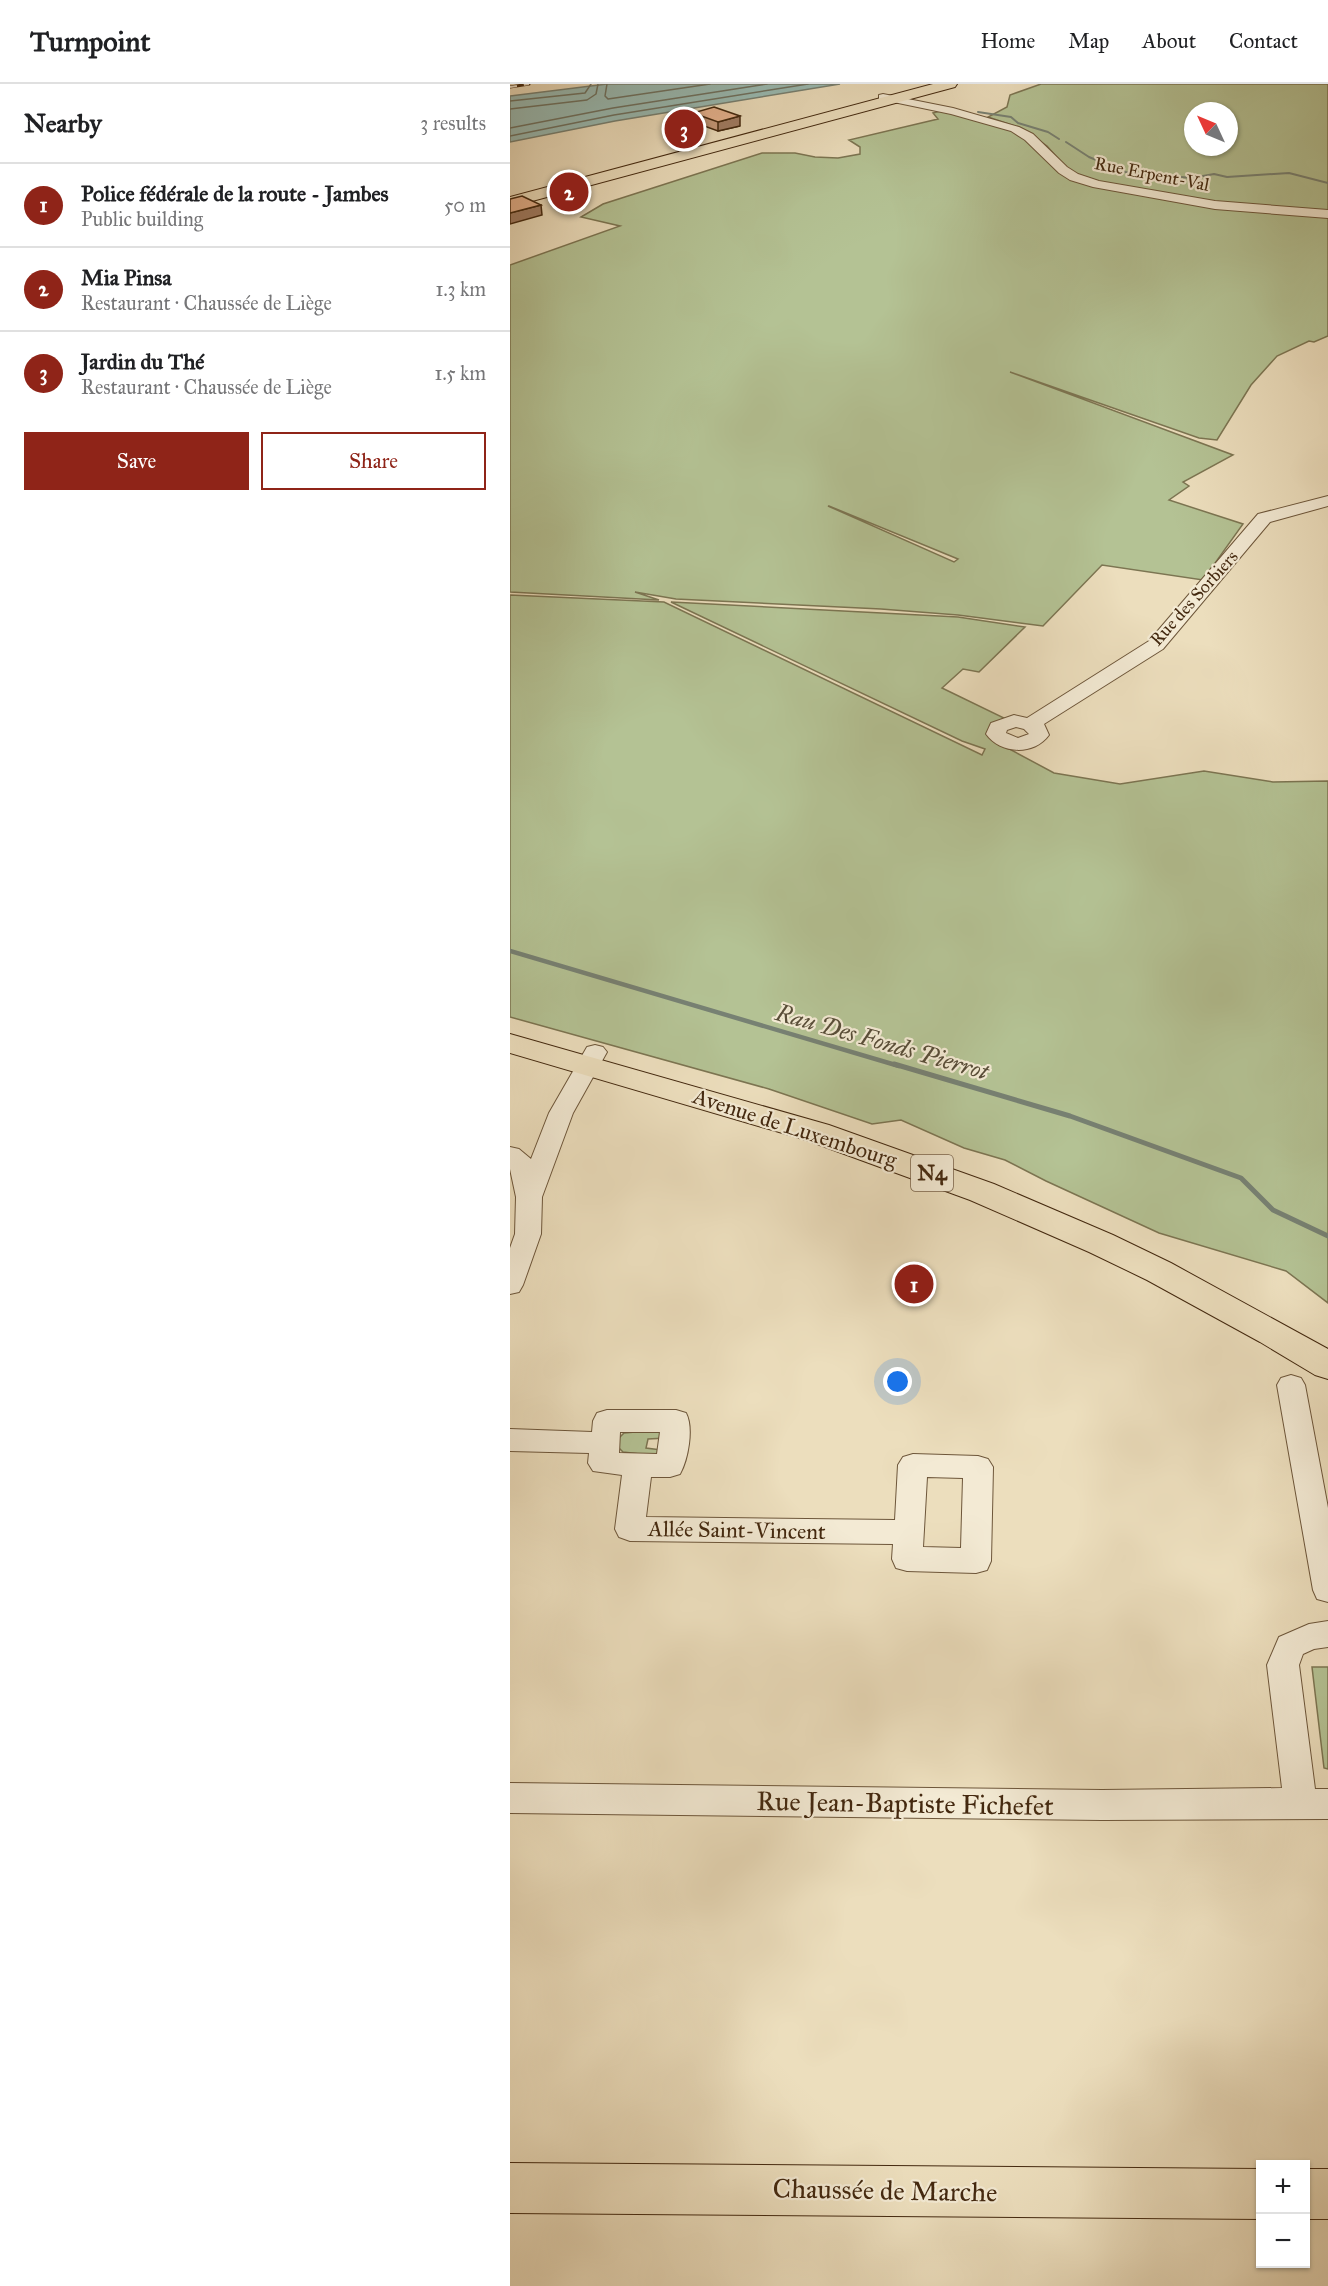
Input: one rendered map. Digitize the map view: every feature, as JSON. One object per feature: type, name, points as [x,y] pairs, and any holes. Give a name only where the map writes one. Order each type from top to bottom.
[{"type":"main road","points":[[510,201],[932,84]]},
{"type":"main road","points":[[888,98],[950,84]]},
{"type":"main road","name":"Avenue de Luxembourg","points":[[510,1027],[591,1058],[862,1148],[981,1193],[1138,1262],[1221,1304],[1328,1366]]},
{"type":"main road","name":"Avenue de Luxembourg","points":[[510,1043],[591,1058],[794,1108],[949,1160],[1089,1218],[1161,1251],[1328,1342]]},
{"type":"main road","name":"Chaussée de Marche","points":[[510,2188],[1256,2194]]},
{"type":"main road","points":[[1310,2194],[1328,2194]]},
{"type":"street","name":"Rue Erpent-Val","points":[[888,98],[953,111],[1015,129],[1029,137],[1063,170],[1074,177],[1097,184],[1234,207],[1328,214]]},
{"type":"street","name":"Rue des Sorbiers","points":[[1030,724],[1156,645],[1264,518],[1328,501]]},
{"type":"street","points":[[510,1249],[561,1113],[591,1058]]},
{"type":"street","points":[[510,1155],[524,1167],[529,1201],[528,1234],[510,1285]]},
{"type":"street","points":[[1291,1384],[1328,1590]]},
{"type":"street","points":[[676,1420],[670,1466],[603,1463],[606,1443],[608,1421],[676,1420]]},
{"type":"street","points":[[510,1440],[606,1443]]},
{"type":"street","name":"Allée Saint-Vincent","points":[[638,1466],[630,1529],[908,1532]]},
{"type":"street","points":[[1314,1804],[1282,1665],[1290,1646],[1309,1637],[1328,1634]]},
{"type":"street","name":"Rue Jean-Baptiste Fichefet","points":[[510,1798],[1102,1805],[1314,1804]]},
{"type":"green space","points":[[1041,84],[1328,84],[1328,336],[1314,342],[1309,341],[1277,356],[1251,385],[1217,440],[1199,438],[1010,372],[1233,455],[1183,482],[1189,486],[1169,500],[1243,524],[1203,580],[1102,565],[1043,626],[958,615],[676,599],[635,592],[659,600],[510,592],[510,265],[620,226],[581,217],[603,204],[762,153],[795,153],[838,158],[860,154],[860,147],[849,140],[938,119],[933,113],[944,110],[1011,130],[1024,138],[1058,171],[1098,181],[1070,172],[1047,146],[1021,128],[988,117],[1007,107],[1010,95]],"holes":[[[829,506],[958,559],[954,562]]]},
{"type":"green space","points":[[510,595],[664,602],[982,755],[985,749],[962,741],[671,602],[958,617],[1025,627],[979,672],[963,669],[942,688],[1004,718],[993,725],[1002,745],[1054,773],[1120,784],[1204,771],[1273,782],[1328,781],[1328,1303],[1286,1271],[1159,1233],[1005,1160],[964,1148],[901,1120],[872,1124],[769,1089],[510,1017]]},
{"type":"green space","points":[[659,1430],[666,1438],[648,1439],[646,1448],[662,1450],[657,1456],[623,1452],[619,1448],[618,1439],[624,1433]]},
{"type":"green space","points":[[1312,1667],[1328,1667],[1328,1769],[1324,1768]]},
{"type":"water","points":[[607,84],[840,84],[615,121],[510,142],[510,96]]},
{"type":"building","points":[[714,107],[740,116],[718,122],[693,113]]},
{"type":"building","points":[[522,196],[541,205],[510,213],[510,199]]},
{"type":"waterway","points":[[978,112],[1011,117],[1018,123],[1048,132],[1059,139]]},
{"type":"waterway","points":[[1066,142],[1089,157],[1125,172],[1192,178],[1214,174],[1227,177],[1289,173],[1328,183]]},
{"type":"waterway","name":"Rau Des Fonds Pierrot","points":[[510,951],[899,1066]]},
{"type":"waterway","name":"Rau Des Fonds Pierrot","points":[[894,1064],[1070,1116],[1241,1178],[1273,1210],[1328,1236]]},
{"type":"railway","points":[[510,87],[529,84]]},
{"type":"place","name":"Jardin du Thé","points":[[684,129]]},
{"type":"place","name":"Mia Pinsa","points":[[569,192]]},
{"type":"place","name":"Police fédérale de la route - Jambes","points":[[914,1284]]}]
